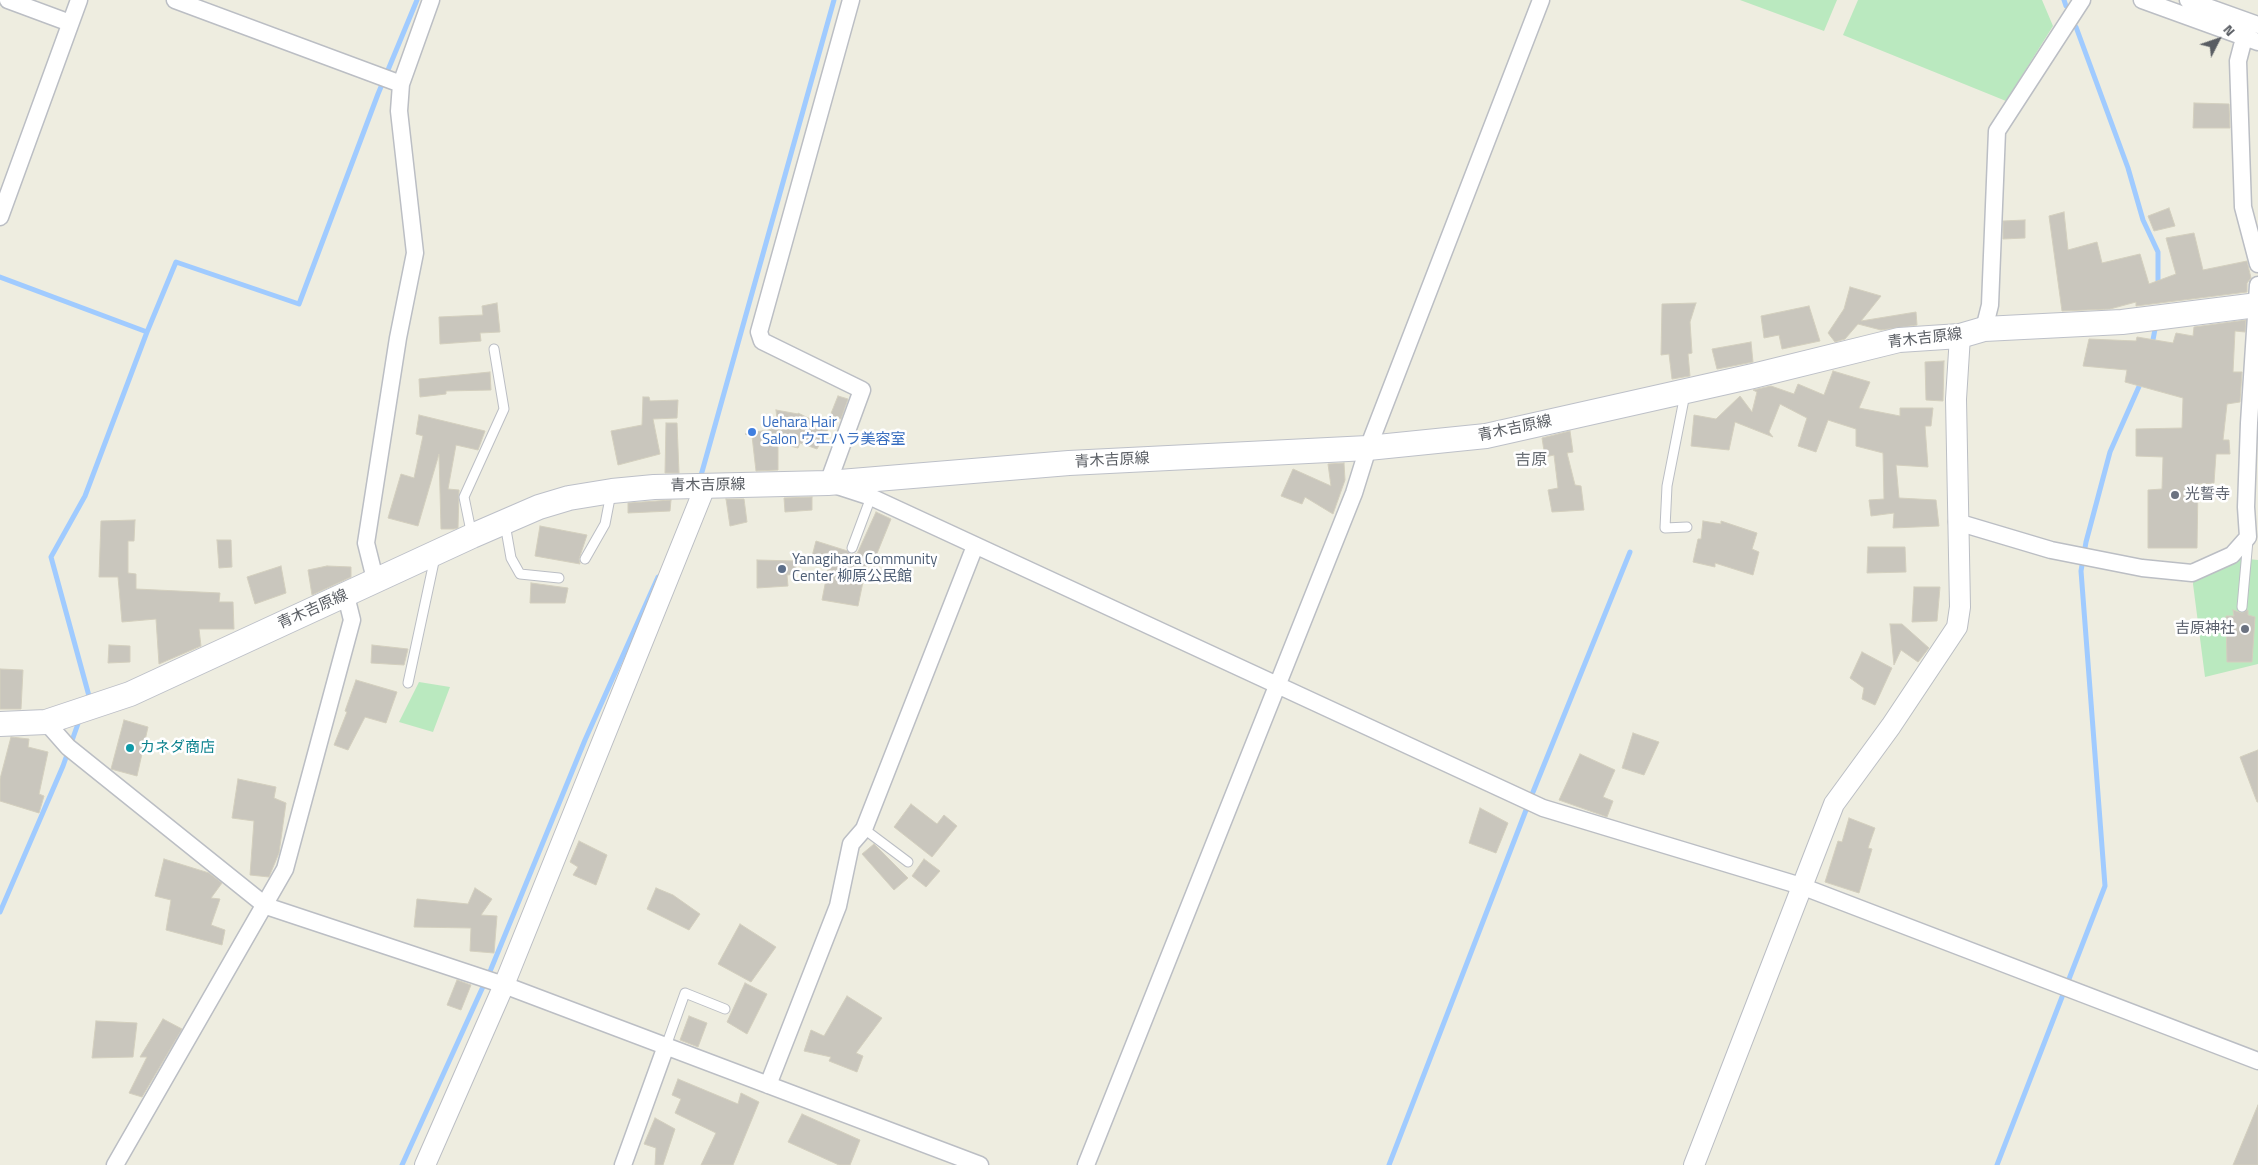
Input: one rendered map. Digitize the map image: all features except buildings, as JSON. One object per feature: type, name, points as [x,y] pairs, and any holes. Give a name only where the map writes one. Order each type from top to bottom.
[{"type":"main road","name":"青木吉原線","points":[[0,724],[46,722],[130,694],[346,596],[375,580],[436,552],[539,507],[569,498],[612,490],[654,487],[828,483],[1069,463],[1368,448],[1486,436],[1685,392],[1899,340],[1960,336],[1984,329],[2122,322],[2257,298]]},
{"type":"street","points":[[8,0],[70,23]]},
{"type":"street","points":[[0,217],[80,0]]},
{"type":"street","points":[[175,0],[401,84]]},
{"type":"street","points":[[375,580],[366,543],[398,338],[415,253],[399,111],[401,84],[431,0]]},
{"type":"street","points":[[851,0],[759,332],[762,341],[862,390],[828,483],[871,496],[975,546],[1543,808],[1801,886],[2258,1061]]},
{"type":"street","points":[[1086,1165],[1354,492],[1368,448],[1541,0]]},
{"type":"street","points":[[1984,329],[1990,306],[1997,131],[2082,0]]},
{"type":"street","points":[[2142,0],[2251,40],[2238,61],[2251,213],[2258,264]]},
{"type":"street","points":[[2188,0],[2258,26]]},
{"type":"street","points":[[1957,522],[2052,550],[2142,568],[2192,573],[2232,555],[2253,536],[2246,497],[2257,298]]},
{"type":"street","points":[[1694,1165],[1834,804],[1896,718],[1957,627],[1960,607],[1956,399],[1960,336]]},
{"type":"street","points":[[425,1165],[504,985],[705,487]]},
{"type":"street","points":[[768,1085],[838,906],[852,844],[864,829],[975,546]]},
{"type":"street","points":[[115,1165],[266,906],[285,869],[352,620],[346,596]]},
{"type":"street","points":[[46,722],[68,747],[266,906],[504,985],[980,1165]]},
{"type":"street","points":[[622,1165],[666,1046]]},
{"type":"lane","points":[[472,536],[464,497],[504,409],[494,349]]},
{"type":"lane","points":[[1685,392],[1667,486],[1665,528],[1687,528]]},
{"type":"lane","points":[[585,559],[605,524],[612,490]]},
{"type":"lane","points":[[852,548],[871,496]]},
{"type":"lane","points":[[504,522],[511,558],[520,574],[558,578]]},
{"type":"lane","points":[[2242,607],[2253,536]]},
{"type":"lane","points":[[408,682],[436,552]]},
{"type":"lane","points":[[864,829],[908,862]]},
{"type":"lane","points":[[666,1046],[685,993],[725,1009]]},
{"type":"green space","points":[[1740,0],[1837,0],[1824,31]]},
{"type":"green space","points":[[1858,0],[2042,0],[2053,26],[2006,101],[1843,35]]},
{"type":"green space","points":[[2237,558],[2258,560],[2258,664],[2205,677],[2193,584],[2194,577]]},
{"type":"green space","points":[[419,682],[450,687],[433,732],[399,722]]},
{"type":"waterway","points":[[87,701],[89,696],[51,557],[85,496],[147,332],[176,262],[299,304],[378,94],[417,0]]},
{"type":"waterway","points":[[700,479],[834,0]]},
{"type":"waterway","points":[[2064,0],[2066,6]]},
{"type":"waterway","points":[[2076,27],[2128,168],[2143,220],[2158,252],[2158,285]]},
{"type":"waterway","points":[[0,277],[147,332]]},
{"type":"waterway","points":[[2152,345],[2156,324]]},
{"type":"waterway","points":[[1997,1165],[2105,886],[2081,571],[2086,542],[2110,452],[2141,382]]},
{"type":"waterway","points":[[1389,1165],[1533,792],[1630,552]]},
{"type":"waterway","points":[[402,1165],[491,969],[585,740],[658,577]]},
{"type":"waterway","points":[[0,912],[63,766],[80,718]]},
{"type":"place","name":"Uehara Hair Salon ウエハラ美容室","points":[[752,432]]},
{"type":"place","name":"光誓寺","points":[[2175,495]]},
{"type":"place","name":"Yanagihara Community Center 柳原公民館","points":[[782,569]]},
{"type":"place","name":"吉原神社","points":[[2245,629]]},
{"type":"place","name":"カネダ商店","points":[[130,748]]},
{"type":"district","name":"吉原","points":[[1531,461]]}]
